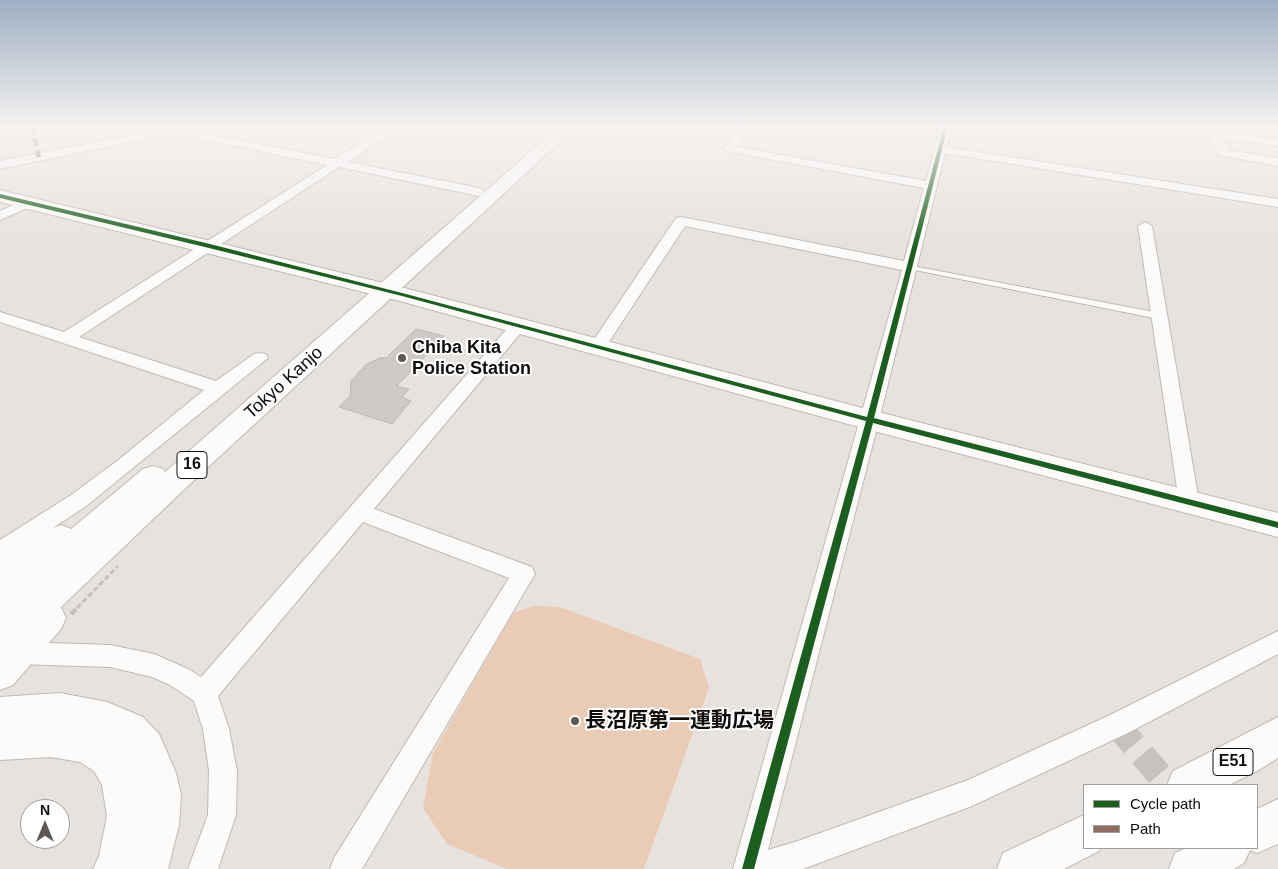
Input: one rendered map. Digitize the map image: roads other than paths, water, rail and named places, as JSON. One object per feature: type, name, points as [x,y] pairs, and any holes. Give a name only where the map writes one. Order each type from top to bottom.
[{"type":"main road","name":"Tokyo Kanjo","points":[[378,289],[479,192],[508,167]]},
{"type":"main road","name":"Tokyo Kanjo","points":[[0,608],[171,472],[378,289],[521,167]]},
{"type":"main road","points":[[0,196],[210,246],[378,289],[870,420],[1278,525]]},
{"type":"main road","points":[[0,574],[171,472]]},
{"type":"main road","points":[[6,656],[52,614],[128,536],[171,472]]},
{"type":"main road","points":[[2,724],[60,712],[107,721],[129,732],[145,748],[156,773],[160,795],[158,825],[146,869]]},
{"type":"main road","points":[[2,724],[51,738],[87,744],[108,757],[121,779],[128,816],[119,862],[115,869]]},
{"type":"main road","name":"E51","points":[[1189,784],[1245,756],[1278,736]]},
{"type":"main road","points":[[1258,831],[1278,820]]},
{"type":"main road","points":[[1019,869],[1083,837]]},
{"type":"main road","points":[[1191,869],[1227,849]]},
{"type":"street","points":[[67,338],[333,167]]},
{"type":"street","points":[[355,167],[479,192]]},
{"type":"street","points":[[825,167],[931,186]]},
{"type":"street","points":[[748,869],[870,420],[936,167]]},
{"type":"street","points":[[1048,167],[1278,204]]},
{"type":"street","points":[[0,216],[27,203]]},
{"type":"street","points":[[597,347],[681,220],[910,266]]},
{"type":"street","points":[[1145,226],[1189,502]]},
{"type":"street","points":[[0,316],[218,388]]},
{"type":"street","points":[[204,693],[518,326]]},
{"type":"street","points":[[0,551],[78,501],[124,466],[218,388],[260,358]]},
{"type":"street","points":[[345,869],[524,574],[360,512]]},
{"type":"street","points":[[754,869],[798,856],[972,792],[1117,725],[1278,642]]},
{"type":"street","points":[[6,656],[110,656],[154,666],[179,677],[204,693],[216,729],[223,771],[222,815],[203,869]]},
{"type":"lane","points":[[910,266],[1159,316]]},
{"type":"tunnel","points":[[1117,725],[1167,784]]},
{"type":"tunnel","points":[[1222,849],[1240,869]]},
{"type":"place","name":"Chiba Kita Police Station","points":[[402,358]]},
{"type":"place","name":"長沼原第一運動広場","points":[[575,721]]}]
